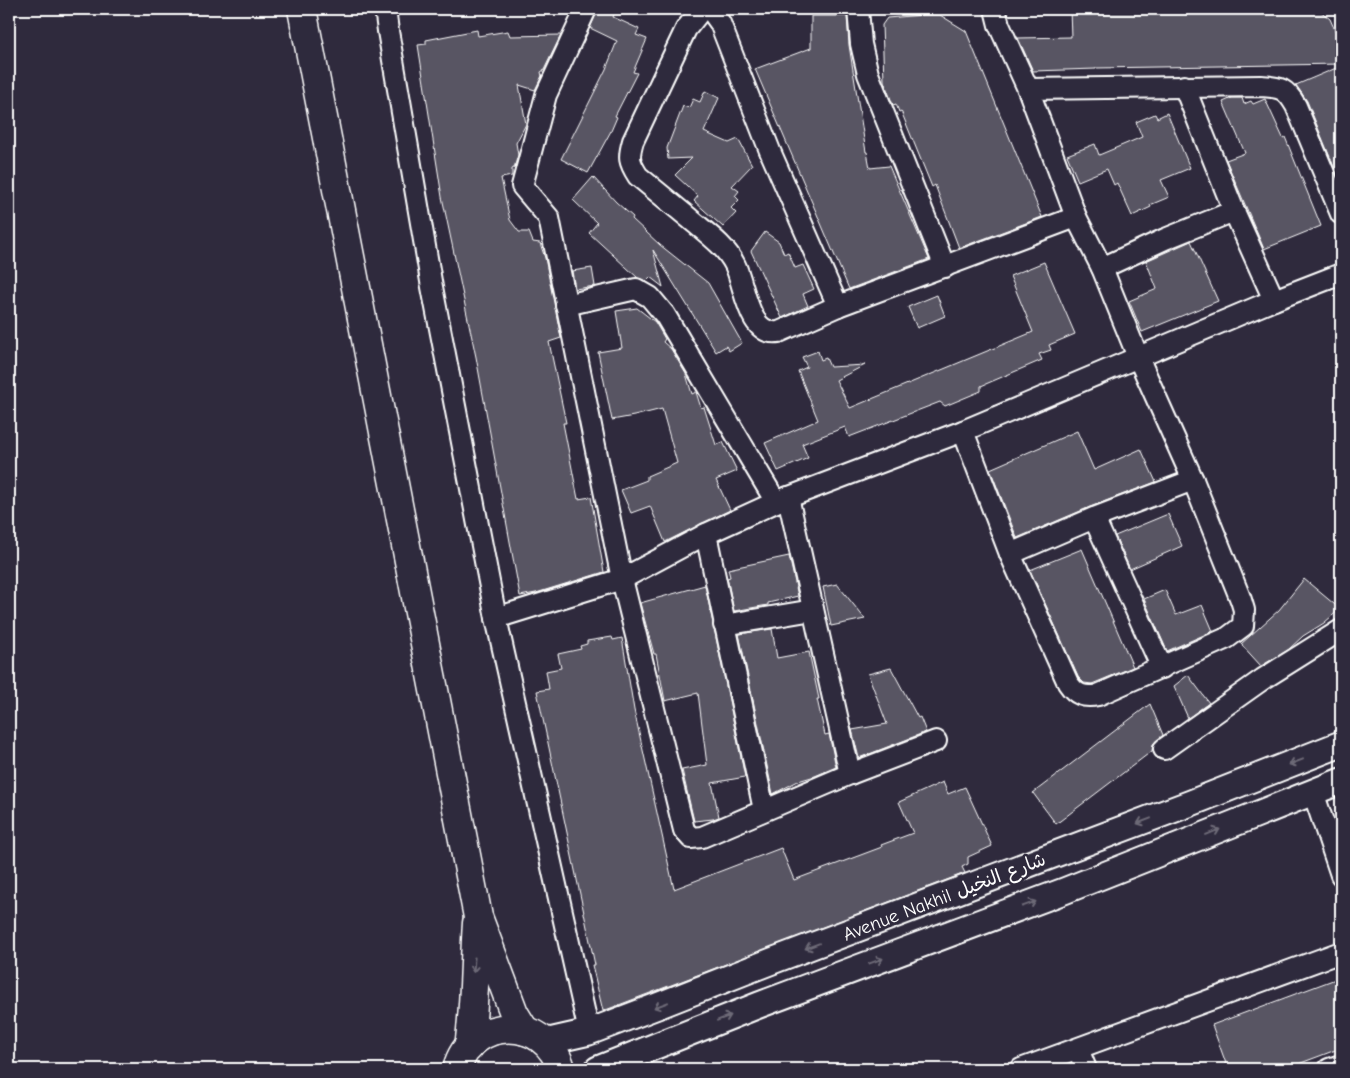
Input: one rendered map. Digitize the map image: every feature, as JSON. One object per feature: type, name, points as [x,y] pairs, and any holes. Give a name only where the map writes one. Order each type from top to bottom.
[{"type":"main road","points":[[302,9],[478,917],[514,1013],[557,1057],[561,1069]]},
{"type":"main road","points":[[463,1058],[472,1022],[478,917]]},
{"type":"main road","points":[[463,1058],[483,1035],[494,1030],[513,1028],[535,1036]]},
{"type":"street","points":[[388,9],[386,16],[432,287],[496,618],[589,1032]]},
{"type":"street","points":[[586,9],[546,95],[522,186],[549,218],[622,579],[684,830],[691,838],[702,837],[850,774],[936,741]]},
{"type":"street","points":[[702,9],[686,29],[633,141],[629,156],[638,176],[711,237],[735,264],[755,321],[765,330],[772,333],[779,332],[838,306],[1076,217]]},
{"type":"street","points":[[710,9],[720,23],[770,151],[838,306]]},
{"type":"street","points":[[858,9],[861,44],[868,74],[946,267]]},
{"type":"street","points":[[963,431],[1010,554],[1068,684],[1073,691],[1079,695],[1090,697],[1098,695],[1228,638],[1242,626],[1244,610],[1241,600],[1194,480],[1138,357],[1102,268],[1076,217],[1028,89],[999,25],[995,9]]},
{"type":"street","points":[[1028,89],[1184,86],[1266,86],[1282,89],[1290,95],[1296,106],[1341,214]]},
{"type":"street","points":[[1184,86],[1234,211],[1274,300]]},
{"type":"street","points":[[1102,268],[1165,239],[1234,211]]},
{"type":"street","points":[[496,618],[622,579],[706,534],[782,500],[963,431],[1274,300],[1341,274]]},
{"type":"street","points":[[566,304],[636,289],[650,297],[666,315],[782,500],[813,610],[850,774]]},
{"type":"street","points":[[1010,554],[1094,518],[1194,480]]},
{"type":"street","points":[[1094,518],[1162,668]]},
{"type":"street","points":[[706,534],[764,810]]},
{"type":"street","points":[[724,625],[813,610]]},
{"type":"street","points":[[1164,749],[1263,679],[1341,630]]},
{"type":"street","name":"Avenue Nakhil شارع النخيل","points":[[535,1036],[589,1032],[1341,744]]},
{"type":"street","name":"Avenue Nakhil شارع النخيل","points":[[598,1069],[618,1064],[759,1005],[1064,891],[1341,781]]},
{"type":"street","points":[[1313,792],[1341,875]]},
{"type":"street","points":[[1021,1069],[1341,952]]},
{"type":"street","points":[[1078,1048],[1086,1069]]},
{"type":"street","points":[[1329,1069],[1341,1065]]},
{"type":"building","points":[[616,9],[613,17],[639,29],[636,35],[647,39],[633,72],[637,73],[615,116],[617,117],[611,131],[588,173],[561,159],[606,69],[617,41],[590,28],[598,10]]},
{"type":"building","points":[[1070,9],[1318,9],[1330,19],[1341,44],[1341,64],[1096,68],[1033,71],[1018,38],[1071,37]]},
{"type":"building","points":[[940,15],[966,31],[1042,217],[959,248],[935,185],[932,187],[901,111],[899,112],[896,104],[893,105],[884,81],[882,25],[887,18]]},
{"type":"building","points":[[811,16],[847,16],[849,45],[870,168],[889,166],[929,259],[849,289],[755,69],[811,48]]},
{"type":"building","points":[[477,30],[478,36],[508,31],[510,36],[561,35],[544,70],[541,72],[542,76],[535,90],[519,85],[526,124],[516,143],[518,155],[512,169],[512,176],[501,178],[510,220],[519,232],[529,232],[533,242],[540,243],[545,258],[561,338],[549,342],[566,423],[563,423],[578,499],[591,497],[604,572],[536,593],[520,596],[476,357],[442,197],[418,45],[426,44],[426,40]]},
{"type":"building","points":[[1341,66],[1341,184],[1307,101],[1296,85]]},
{"type":"building","points":[[705,91],[719,98],[704,132],[729,143],[738,139],[752,165],[732,186],[739,191],[735,196],[739,200],[731,208],[736,213],[723,227],[694,201],[698,196],[675,175],[692,158],[668,159],[667,148],[683,106],[689,108],[693,99],[700,102]]},
{"type":"building","points":[[1232,98],[1242,98],[1244,104],[1251,101],[1253,104],[1265,99],[1283,138],[1285,137],[1321,226],[1264,249],[1226,160],[1245,153],[1223,102]]},
{"type":"building","points":[[1167,113],[1190,168],[1161,180],[1169,197],[1150,205],[1151,207],[1132,216],[1117,183],[1114,185],[1107,169],[1078,181],[1067,155],[1095,144],[1099,155],[1142,137],[1136,122],[1155,114],[1157,118]]},
{"type":"building","points":[[593,177],[633,217],[632,219],[660,245],[708,283],[742,343],[729,351],[726,346],[716,352],[653,250],[663,287],[650,277],[646,281],[638,278],[589,233],[597,223],[573,200]]},
{"type":"building","points":[[765,232],[779,242],[784,254],[788,252],[795,268],[803,265],[814,289],[803,294],[808,306],[782,318],[751,251]]},
{"type":"building","points":[[1191,241],[1218,301],[1142,332],[1129,301],[1157,289],[1146,261]]},
{"type":"building","points":[[1044,262],[1075,334],[1049,345],[1051,350],[1039,354],[1042,360],[981,386],[981,391],[945,406],[940,402],[849,437],[845,427],[802,444],[808,458],[778,471],[765,443],[818,420],[798,371],[807,367],[802,357],[818,351],[821,360],[826,358],[830,367],[865,365],[836,380],[850,408],[1033,332],[1010,276]]},
{"type":"building","points":[[592,268],[595,286],[575,289],[572,271]]},
{"type":"building","points":[[937,295],[945,316],[917,328],[908,307]]},
{"type":"building","points":[[637,308],[655,322],[665,339],[663,342],[671,349],[686,374],[692,394],[696,392],[701,408],[704,407],[716,445],[723,442],[737,471],[716,480],[730,510],[665,542],[650,506],[631,513],[621,490],[647,480],[647,476],[677,463],[662,409],[612,420],[598,352],[622,348],[616,311]]},
{"type":"building","points":[[1077,431],[1094,470],[1141,449],[1156,482],[1017,538],[990,469]]},
{"type":"building","points":[[1168,514],[1182,546],[1130,569],[1115,536]]},
{"type":"building","points":[[1082,549],[1133,667],[1092,684],[1084,683],[1078,677],[1030,570]]},
{"type":"building","points":[[789,556],[798,596],[768,603],[768,605],[734,611],[727,578],[730,577],[728,569]]},
{"type":"building","points":[[1304,579],[1340,609],[1324,623],[1303,636],[1288,650],[1261,666],[1241,644],[1279,610]]},
{"type":"building","points":[[837,584],[865,619],[831,626],[823,587]]},
{"type":"building","points":[[705,585],[745,777],[712,783],[719,817],[694,821],[682,770],[707,765],[698,693],[665,701],[656,654],[654,654],[640,603]]},
{"type":"building","points":[[1165,590],[1176,615],[1202,605],[1213,631],[1167,651],[1144,599]]},
{"type":"building","points":[[772,629],[777,658],[809,652],[825,735],[829,734],[836,767],[798,781],[773,794],[739,634]]},
{"type":"building","points":[[612,637],[613,640],[622,638],[634,710],[674,889],[781,848],[794,880],[882,847],[881,845],[913,833],[899,802],[943,782],[948,794],[965,787],[992,846],[968,857],[968,864],[962,867],[965,873],[603,1011],[537,691],[549,689],[546,671],[561,668],[558,654],[581,649],[580,646],[587,644],[587,641]]},
{"type":"building","points":[[891,668],[918,718],[920,717],[926,732],[859,758],[852,730],[887,724],[868,674]]},
{"type":"building","points":[[1188,675],[1209,703],[1188,718],[1174,686]]},
{"type":"building","points":[[1150,704],[1163,735],[1153,744],[1152,751],[1056,824],[1033,793]]},
{"type":"building","points":[[1341,977],[1341,1048],[1285,1069],[1228,1069],[1212,1025]]}]
